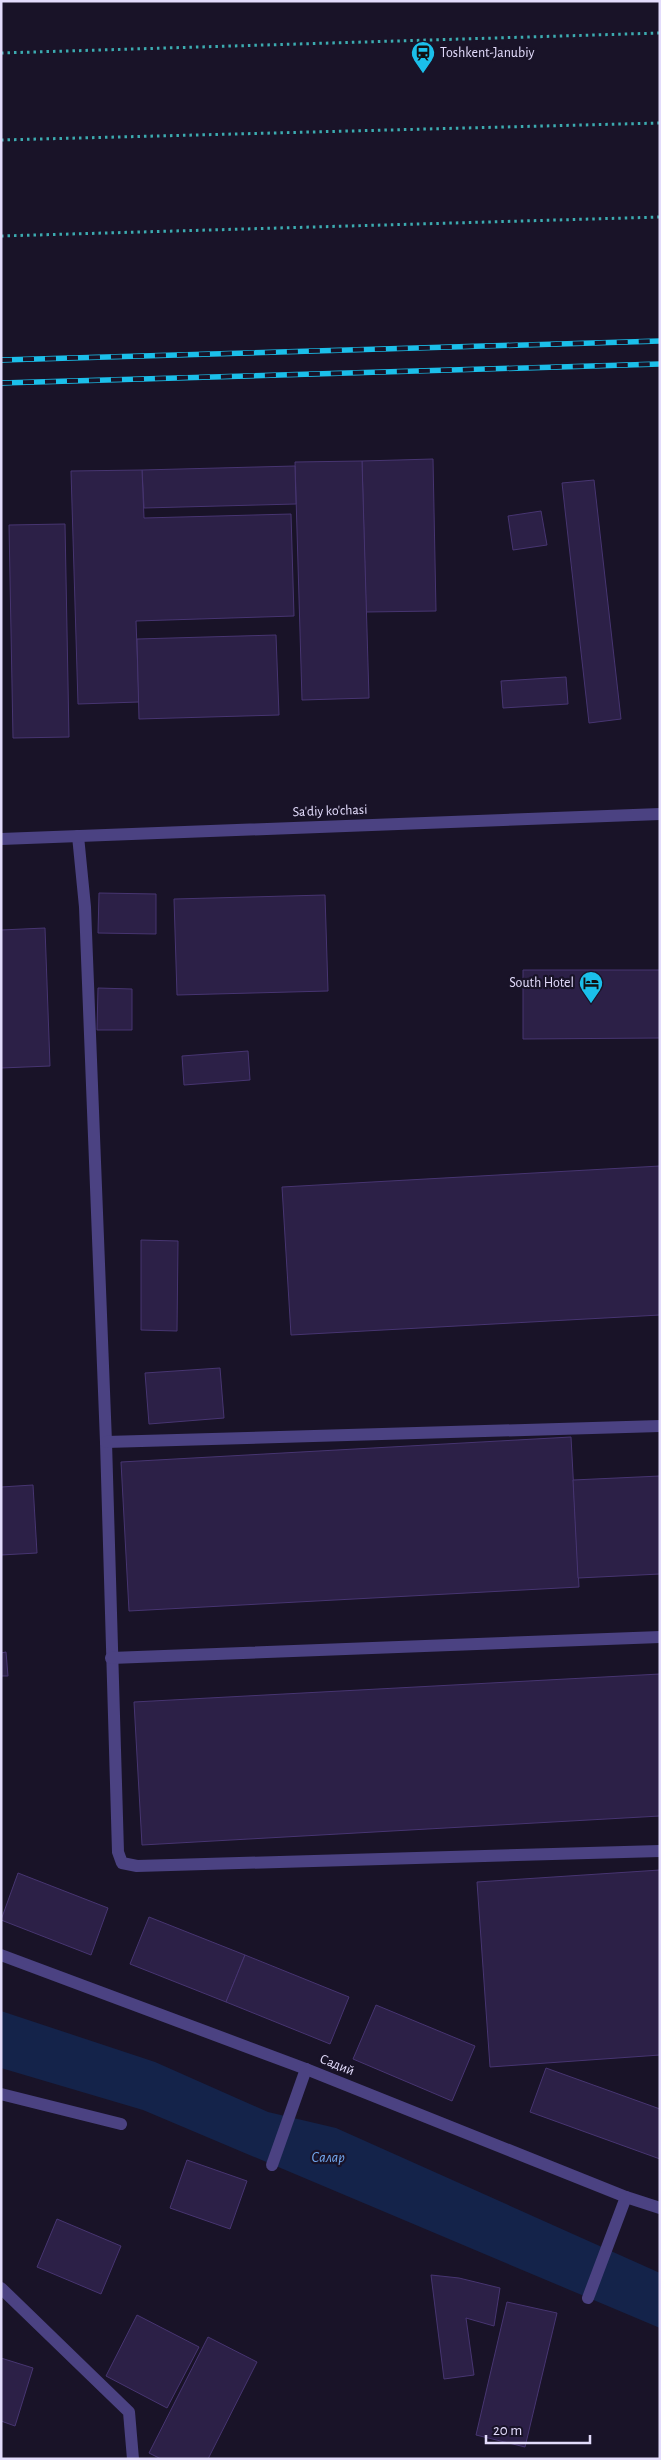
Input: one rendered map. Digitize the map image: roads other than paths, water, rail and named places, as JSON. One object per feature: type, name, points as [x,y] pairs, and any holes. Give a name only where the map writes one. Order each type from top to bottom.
[{"type":"street","name":"Sa'diy ko'chasi","points":[[1,838],[660,814]]},
{"type":"street","points":[[78,836],[86,917],[106,1442],[118,1852],[122,1863],[137,1866],[660,1851]]},
{"type":"street","points":[[106,1442],[660,1426]]},
{"type":"street","points":[[111,1658],[660,1637]]},
{"type":"street","name":"Садий","points":[[1,1955],[306,2069],[626,2197],[660,2208]]},
{"type":"street","points":[[272,2165],[306,2069]]},
{"type":"street","points":[[1,2094],[121,2124]]},
{"type":"street","points":[[588,2298],[626,2197]]},
{"type":"street","points":[[1,2288],[128,2412],[132,2459]]},
{"type":"water","name":"Салар","points":[[1,2011],[155,2062],[268,2112],[336,2128],[660,2273],[660,2328],[143,2110],[1,2068]]},
{"type":"railway","points":[[1,360],[660,341]]},
{"type":"railway","points":[[1,383],[660,364]]},
{"type":"place","name":"Toshkent-Janubiy","points":[[423,74]]},
{"type":"place","name":"South Hotel","points":[[591,1004]]}]
